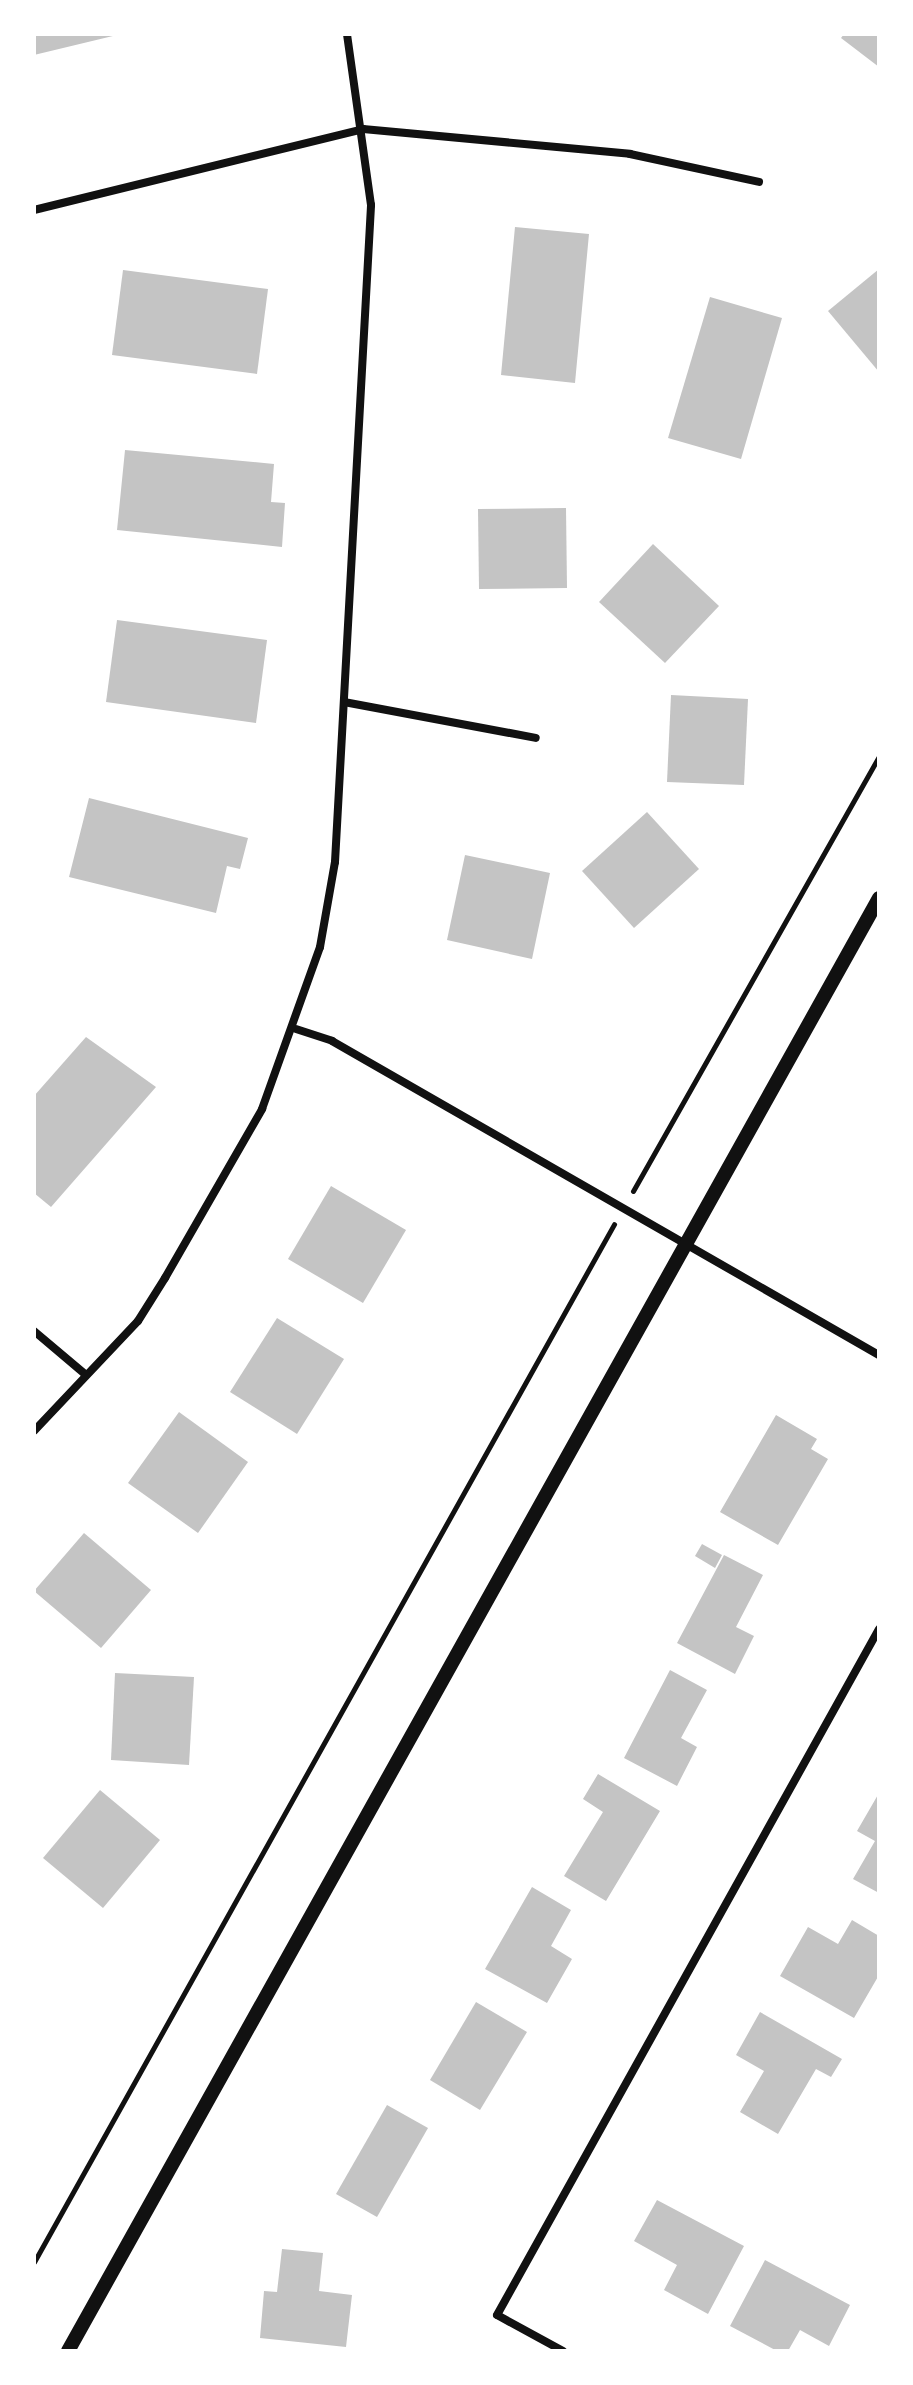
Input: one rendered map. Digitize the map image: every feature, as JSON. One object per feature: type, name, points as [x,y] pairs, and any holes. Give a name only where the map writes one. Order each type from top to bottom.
[{"type":"street","points":[[34,1431],[138,1321],[262,1109],[296,1029],[335,862],[371,205],[363,129],[347,34]]},
{"type":"street","points":[[34,210],[363,129],[615,152],[759,182]]},
{"type":"street","points":[[344,702],[536,738]]},
{"type":"street","points":[[68,2351],[879,898]]},
{"type":"street","points":[[296,1029],[332,1041],[686,1247],[879,1355]]},
{"type":"street","points":[[34,1331],[86,1375]]},
{"type":"street","points":[[563,2351],[497,2315],[879,1629]]},
{"type":"path","points":[[34,2262],[622,1209],[879,757]]},
{"type":"building","points":[[34,34],[117,34],[117,35],[34,55]]},
{"type":"building","points":[[844,34],[879,34],[879,67],[841,38]]},
{"type":"building","points":[[515,227],[589,234],[575,383],[501,375]]},
{"type":"building","points":[[879,269],[879,372],[828,311]]},
{"type":"building","points":[[123,270],[268,289],[257,374],[112,355]]},
{"type":"building","points":[[710,297],[782,318],[741,459],[668,438]]},
{"type":"building","points":[[125,450],[274,464],[271,502],[285,503],[282,547],[117,530]]},
{"type":"building","points":[[566,508],[567,588],[479,589],[478,509]]},
{"type":"building","points":[[653,544],[719,606],[665,663],[599,602]]},
{"type":"building","points":[[117,620],[267,640],[256,723],[106,702]]},
{"type":"building","points":[[671,695],[748,699],[744,785],[667,782]]},
{"type":"building","points":[[89,798],[248,838],[240,869],[227,866],[216,913],[69,877]]},
{"type":"building","points":[[647,812],[699,869],[634,928],[582,871]]},
{"type":"building","points":[[465,855],[550,873],[532,959],[447,940]]},
{"type":"building","points":[[86,1037],[156,1087],[51,1207],[34,1193],[34,1096]]},
{"type":"building","points":[[331,1186],[406,1230],[363,1303],[288,1259]]},
{"type":"building","points":[[277,1318],[344,1359],[297,1434],[230,1392]]},
{"type":"building","points":[[179,1412],[248,1462],[198,1533],[128,1483]]},
{"type":"building","points":[[776,1415],[817,1439],[811,1449],[828,1459],[778,1545],[720,1512]]},
{"type":"building","points":[[84,1533],[151,1590],[101,1648],[34,1591]]},
{"type":"building","points":[[702,1544],[722,1555],[715,1568],[695,1556]]},
{"type":"building","points":[[724,1555],[763,1575],[736,1627],[754,1636],[735,1674],[677,1643]]},
{"type":"building","points":[[670,1670],[707,1690],[681,1738],[697,1747],[677,1786],[624,1758]]},
{"type":"building","points":[[115,1673],[194,1677],[189,1765],[111,1760]]},
{"type":"building","points":[[598,1774],[660,1811],[606,1901],[564,1876],[603,1812],[583,1799]]},
{"type":"building","points":[[100,1790],[160,1840],[103,1908],[43,1858]]},
{"type":"building","points":[[879,1793],[879,1893],[853,1879],[875,1841],[857,1831]]},
{"type":"building","points":[[532,1887],[571,1910],[551,1946],[572,1959],[547,2003],[485,1969]]},
{"type":"building","points":[[852,1920],[879,1936],[879,1975],[854,2018],[780,1976],[808,1927],[838,1944]]},
{"type":"building","points":[[476,2002],[527,2032],[480,2110],[430,2080]]},
{"type":"building","points":[[760,2012],[842,2059],[831,2077],[816,2069],[778,2134],[740,2112],[764,2071],[736,2055]]},
{"type":"building","points":[[387,2105],[428,2128],[377,2217],[336,2194]]},
{"type":"building","points":[[657,2200],[744,2246],[708,2314],[664,2290],[677,2265],[634,2241]]},
{"type":"building","points":[[282,2249],[323,2253],[319,2291],[352,2295],[346,2347],[260,2338],[264,2291],[277,2292]]},
{"type":"building","points":[[765,2260],[850,2305],[829,2346],[800,2330],[788,2351],[777,2351],[730,2326]]}]
